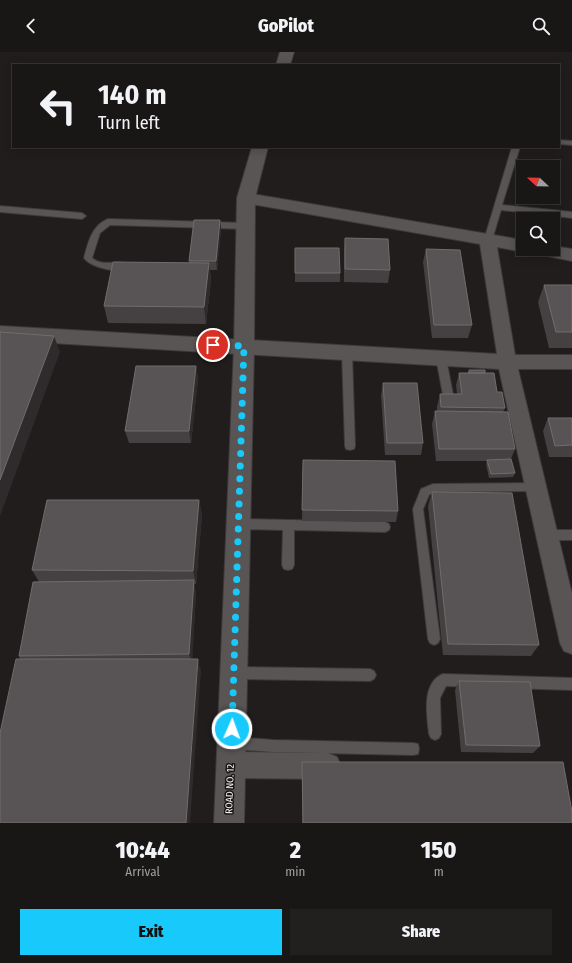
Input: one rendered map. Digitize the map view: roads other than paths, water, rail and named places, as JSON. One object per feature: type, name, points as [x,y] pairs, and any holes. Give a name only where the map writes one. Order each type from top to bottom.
[{"type":"street","points":[[283,64],[286,52]]},
{"type":"street","name":"ROAD NO. 12","points":[[229,823],[244,346],[246,198],[260,148]]},
{"type":"street","points":[[246,198],[516,245]]},
{"type":"street","points":[[488,240],[507,362],[572,643]]},
{"type":"street","points":[[560,252],[572,254]]},
{"type":"street","points":[[0,334],[244,346],[507,362],[572,362]]},
{"type":"street","points":[[231,754],[433,765]]},
{"type":"lane","points":[[560,142],[572,143]]},
{"type":"lane","points":[[488,240],[516,148]]},
{"type":"lane","points":[[498,207],[572,215]]},
{"type":"lane","points":[[0,209],[82,216]]},
{"type":"lane","points":[[137,266],[99,266],[91,262],[88,258],[96,231],[102,225],[108,222],[246,226]]},
{"type":"lane","points":[[347,353],[350,446]]},
{"type":"lane","points":[[441,358],[449,400]]},
{"type":"lane","points":[[434,639],[418,509],[425,492],[433,488],[536,487]]},
{"type":"lane","points":[[238,524],[385,527]]},
{"type":"lane","points":[[288,565],[289,525]]},
{"type":"lane","points":[[547,535],[572,535]]},
{"type":"lane","points":[[234,673],[370,675]]},
{"type":"lane","points":[[435,734],[433,697],[437,685],[443,680],[572,684]]},
{"type":"lane","points":[[231,754],[273,746],[413,749]]}]
